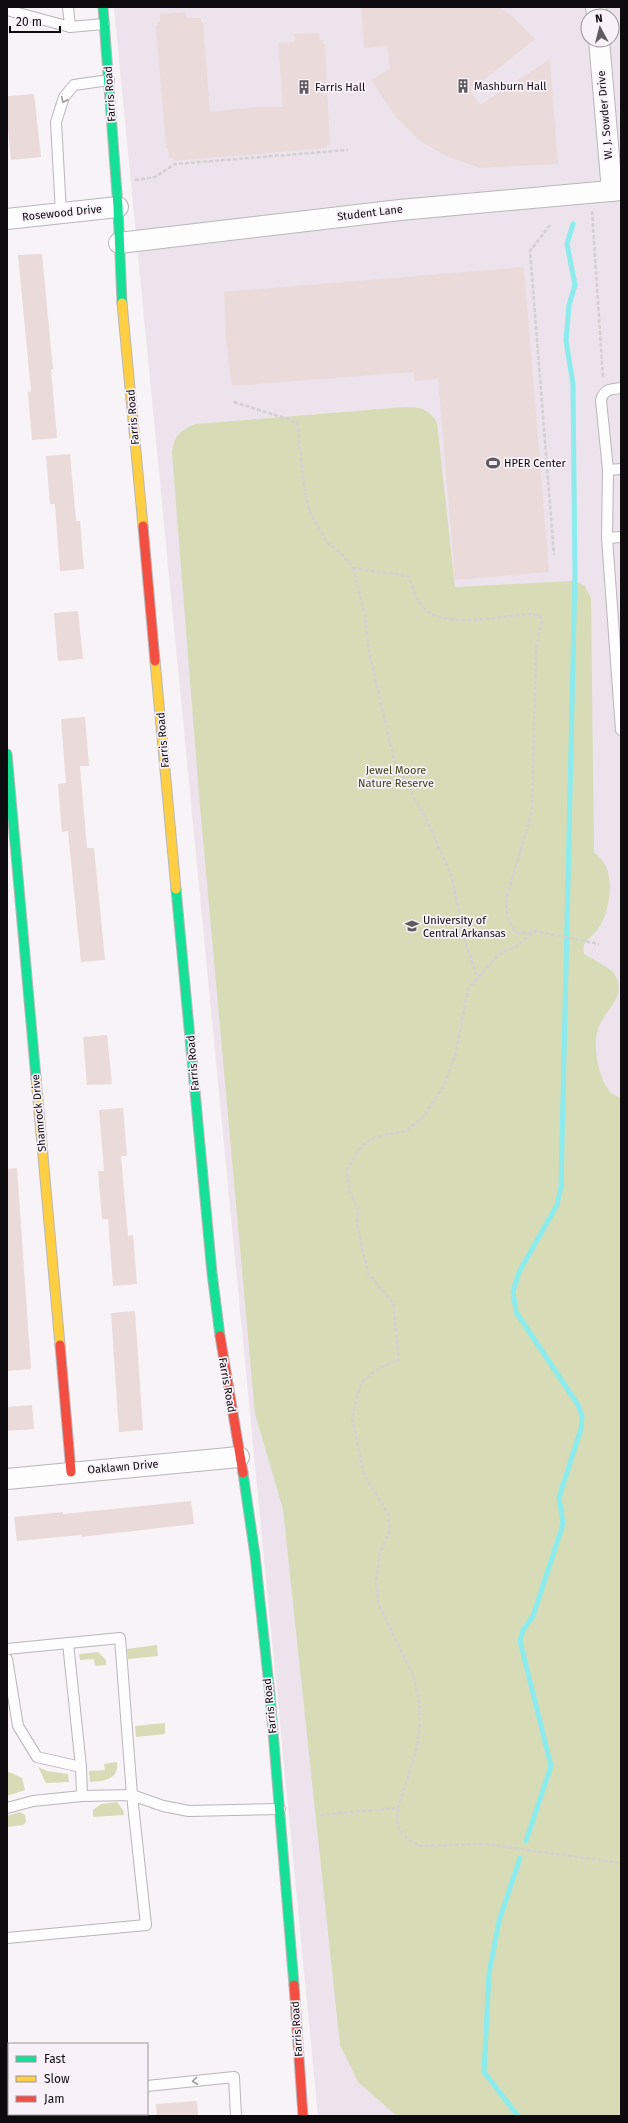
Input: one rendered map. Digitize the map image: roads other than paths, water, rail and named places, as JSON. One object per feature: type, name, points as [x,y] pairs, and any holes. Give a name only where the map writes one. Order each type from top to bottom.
[{"type":"street","name":"Farris Road","points":[[103,7],[118,207],[120,279],[212,1273],[218,1334],[255,1554],[280,1808],[303,2116]]},
{"type":"street","name":"W. J. Sowder Drive","points":[[600,48],[616,190]]},
{"type":"street","name":"Student Lane","points":[[119,243],[400,210],[616,190]]},
{"type":"street","name":"Rosewood Drive","points":[[7,219],[118,207]]},
{"type":"street","name":"Shamrock Drive","points":[[7,754],[71,1472]]},
{"type":"street","name":"Oaklawn Drive","points":[[7,1479],[239,1457]]},
{"type":"lane","points":[[68,7],[70,27]]},
{"type":"lane","points":[[7,10],[70,27],[104,24]]},
{"type":"lane","points":[[61,213],[56,122],[64,97],[74,85],[109,80]]},
{"type":"lane","points":[[621,388],[604,392],[601,400],[608,470],[607,538],[621,730]]},
{"type":"lane","points":[[608,470],[621,469]]},
{"type":"lane","points":[[607,538],[621,537]]},
{"type":"lane","points":[[7,1649],[120,1638],[132,1795],[146,1925],[7,1938]]},
{"type":"lane","points":[[68,1643],[81,1767],[82,1796]]},
{"type":"lane","points":[[7,1658],[18,1726],[37,1757],[81,1767]]},
{"type":"lane","points":[[7,1808],[33,1801],[82,1796],[132,1795],[163,1806],[188,1811],[280,1808]]},
{"type":"lane","points":[[148,2086],[234,2077],[236,2116]]},
{"type":"waterway","points":[[526,1841],[551,1766],[520,1641],[523,1630],[533,1616],[563,1524],[559,1497],[581,1429],[582,1416],[578,1405],[516,1312],[513,1291],[519,1272],[557,1205],[561,1187],[575,574],[573,384],[566,341],[569,305],[575,285],[567,244],[573,224]]},
{"type":"waterway","points":[[518,2116],[484,2072],[489,1973],[499,1921],[520,1858]]},
{"type":"place","name":"Mashburn Hall","points":[[463,86]]},
{"type":"place","name":"Farris Hall","points":[[304,87]]},
{"type":"place","name":"HPER Center","points":[[493,463]]},
{"type":"place","name":"University of Central Arkansas","points":[[412,926]]},
{"type":"park label","name":"Jewel Moore Nature Reserve","points":[[396,776]]}]
